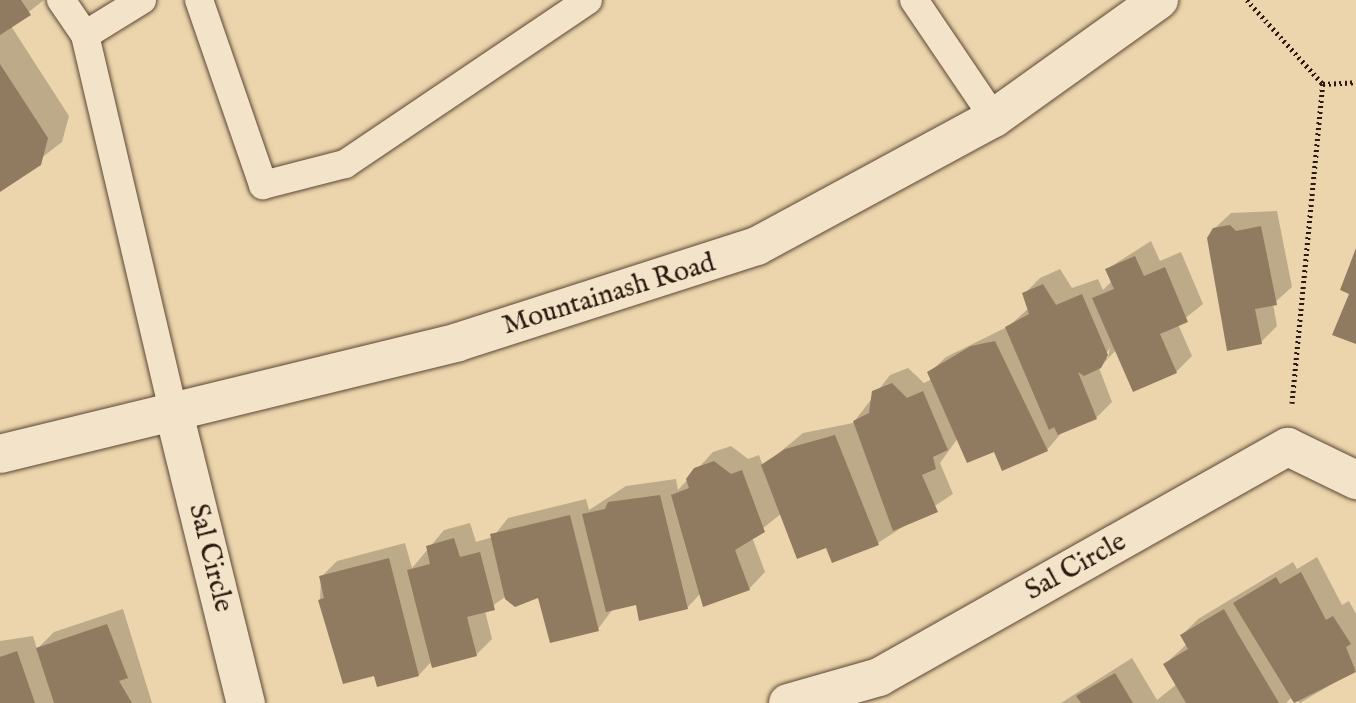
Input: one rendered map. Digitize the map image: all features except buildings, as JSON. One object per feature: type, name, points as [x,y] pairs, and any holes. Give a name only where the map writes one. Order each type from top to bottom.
[{"type":"street","name":"Mountainash Road","points":[[0,454],[458,342],[712,264],[757,246],[994,118],[1160,0]]},
{"type":"street","name":"Sal Circle","points":[[174,413],[246,703]]},
{"type":"street","name":"Sal Circle","points":[[788,703],[879,677],[1288,447]]},
{"type":"street","points":[[1288,447],[1356,480]]},
{"type":"lane","points":[[61,0],[85,35],[174,413]]},
{"type":"lane","points":[[85,35],[142,0]]},
{"type":"lane","points":[[199,0],[263,185],[345,164],[588,0]]},
{"type":"lane","points":[[914,0],[994,118]]},
{"type":"path","points":[[1247,0],[1323,84],[1288,447]]},
{"type":"path","points":[[1323,84],[1356,82]]}]
